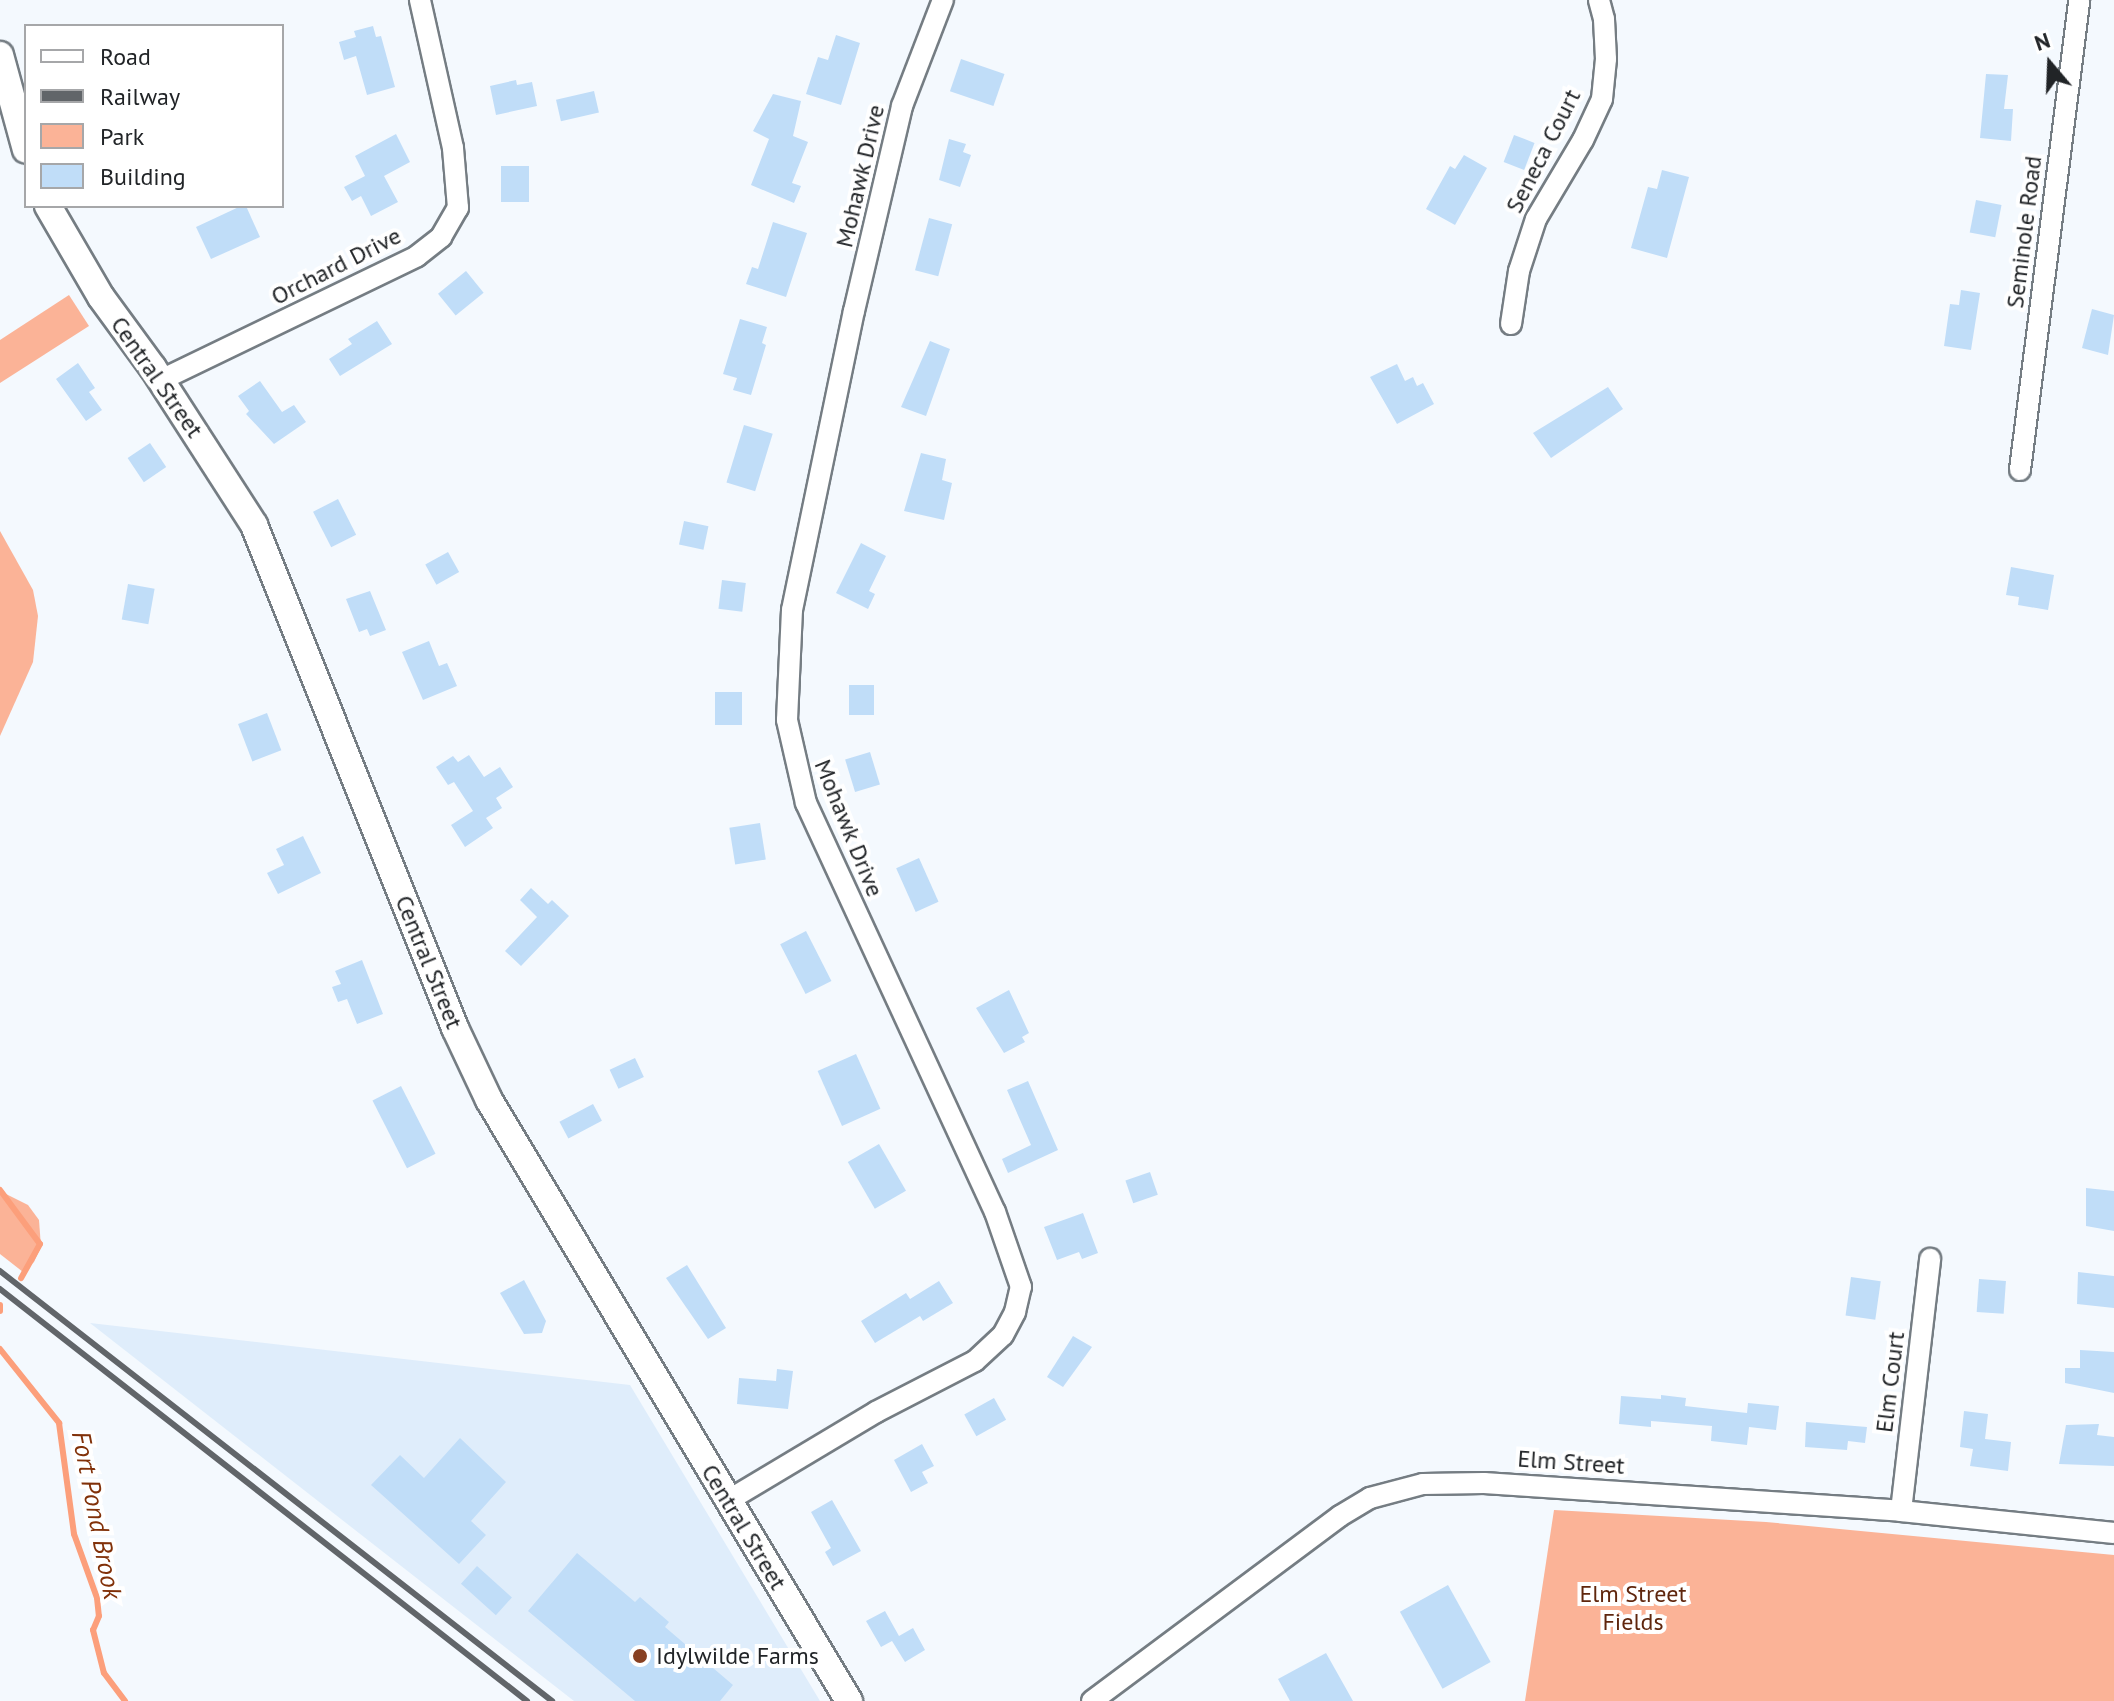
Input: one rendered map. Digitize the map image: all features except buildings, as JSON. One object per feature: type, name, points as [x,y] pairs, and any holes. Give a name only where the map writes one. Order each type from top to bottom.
[{"type":"street","name":"Orchard Drive","points":[[161,380],[417,256],[441,237],[458,208],[453,148],[420,0]]},
{"type":"street","name":"Mohawk Drive","points":[[729,1500],[876,1412],[975,1361],[1003,1335],[1015,1312],[1021,1287],[995,1212],[811,816],[795,764],[787,720],[792,610],[854,311],[902,106],[943,0]]},
{"type":"street","name":"Seneca Court","points":[[1511,324],[1519,271],[1536,219],[1583,140],[1602,99],[1606,59],[1604,19],[1599,0]]},
{"type":"street","name":"Seminole Road","points":[[2020,470],[2079,0]]},
{"type":"street","points":[[0,55],[24,143]]},
{"type":"street","name":"Central Street","points":[[49,208],[101,297],[161,380],[254,525],[418,937],[483,1088],[849,1701]]},
{"type":"street","name":"Elm Court","points":[[1901,1511],[1930,1259]]},
{"type":"street","name":"Elm Street","points":[[1092,1701],[1322,1528],[1370,1498],[1401,1488],[1437,1482],[1901,1511],[2114,1533]]},
{"type":"shaded area","points":[[90,1323],[630,1385],[820,1701],[574,1701]]},
{"type":"green space","points":[[69,295],[89,326],[0,383],[0,340]]},
{"type":"green space","points":[[0,531],[33,590],[38,616],[33,662],[0,736]]},
{"type":"green space","points":[[0,1191],[28,1205],[39,1220],[41,1247],[34,1262],[23,1272],[0,1254]]},
{"type":"green space","name":"Elm Street Fields","points":[[1554,1510],[1766,1522],[2114,1555],[2114,1701],[1525,1701]]},
{"type":"waterway","name":"Fort Pond Brook","points":[[0,1190],[40,1244],[21,1278]]},
{"type":"waterway","name":"Fort Pond Brook","points":[[0,1305],[0,1311]]},
{"type":"waterway","name":"Fort Pond Brook","points":[[0,1349],[59,1423],[74,1534],[97,1598],[99,1616],[93,1630],[104,1673],[125,1701]]},
{"type":"railway","points":[[0,1271],[552,1701]]},
{"type":"railway","points":[[0,1289],[527,1701]]},
{"type":"place","name":"Idylwilde Farms","points":[[640,1656]]}]
